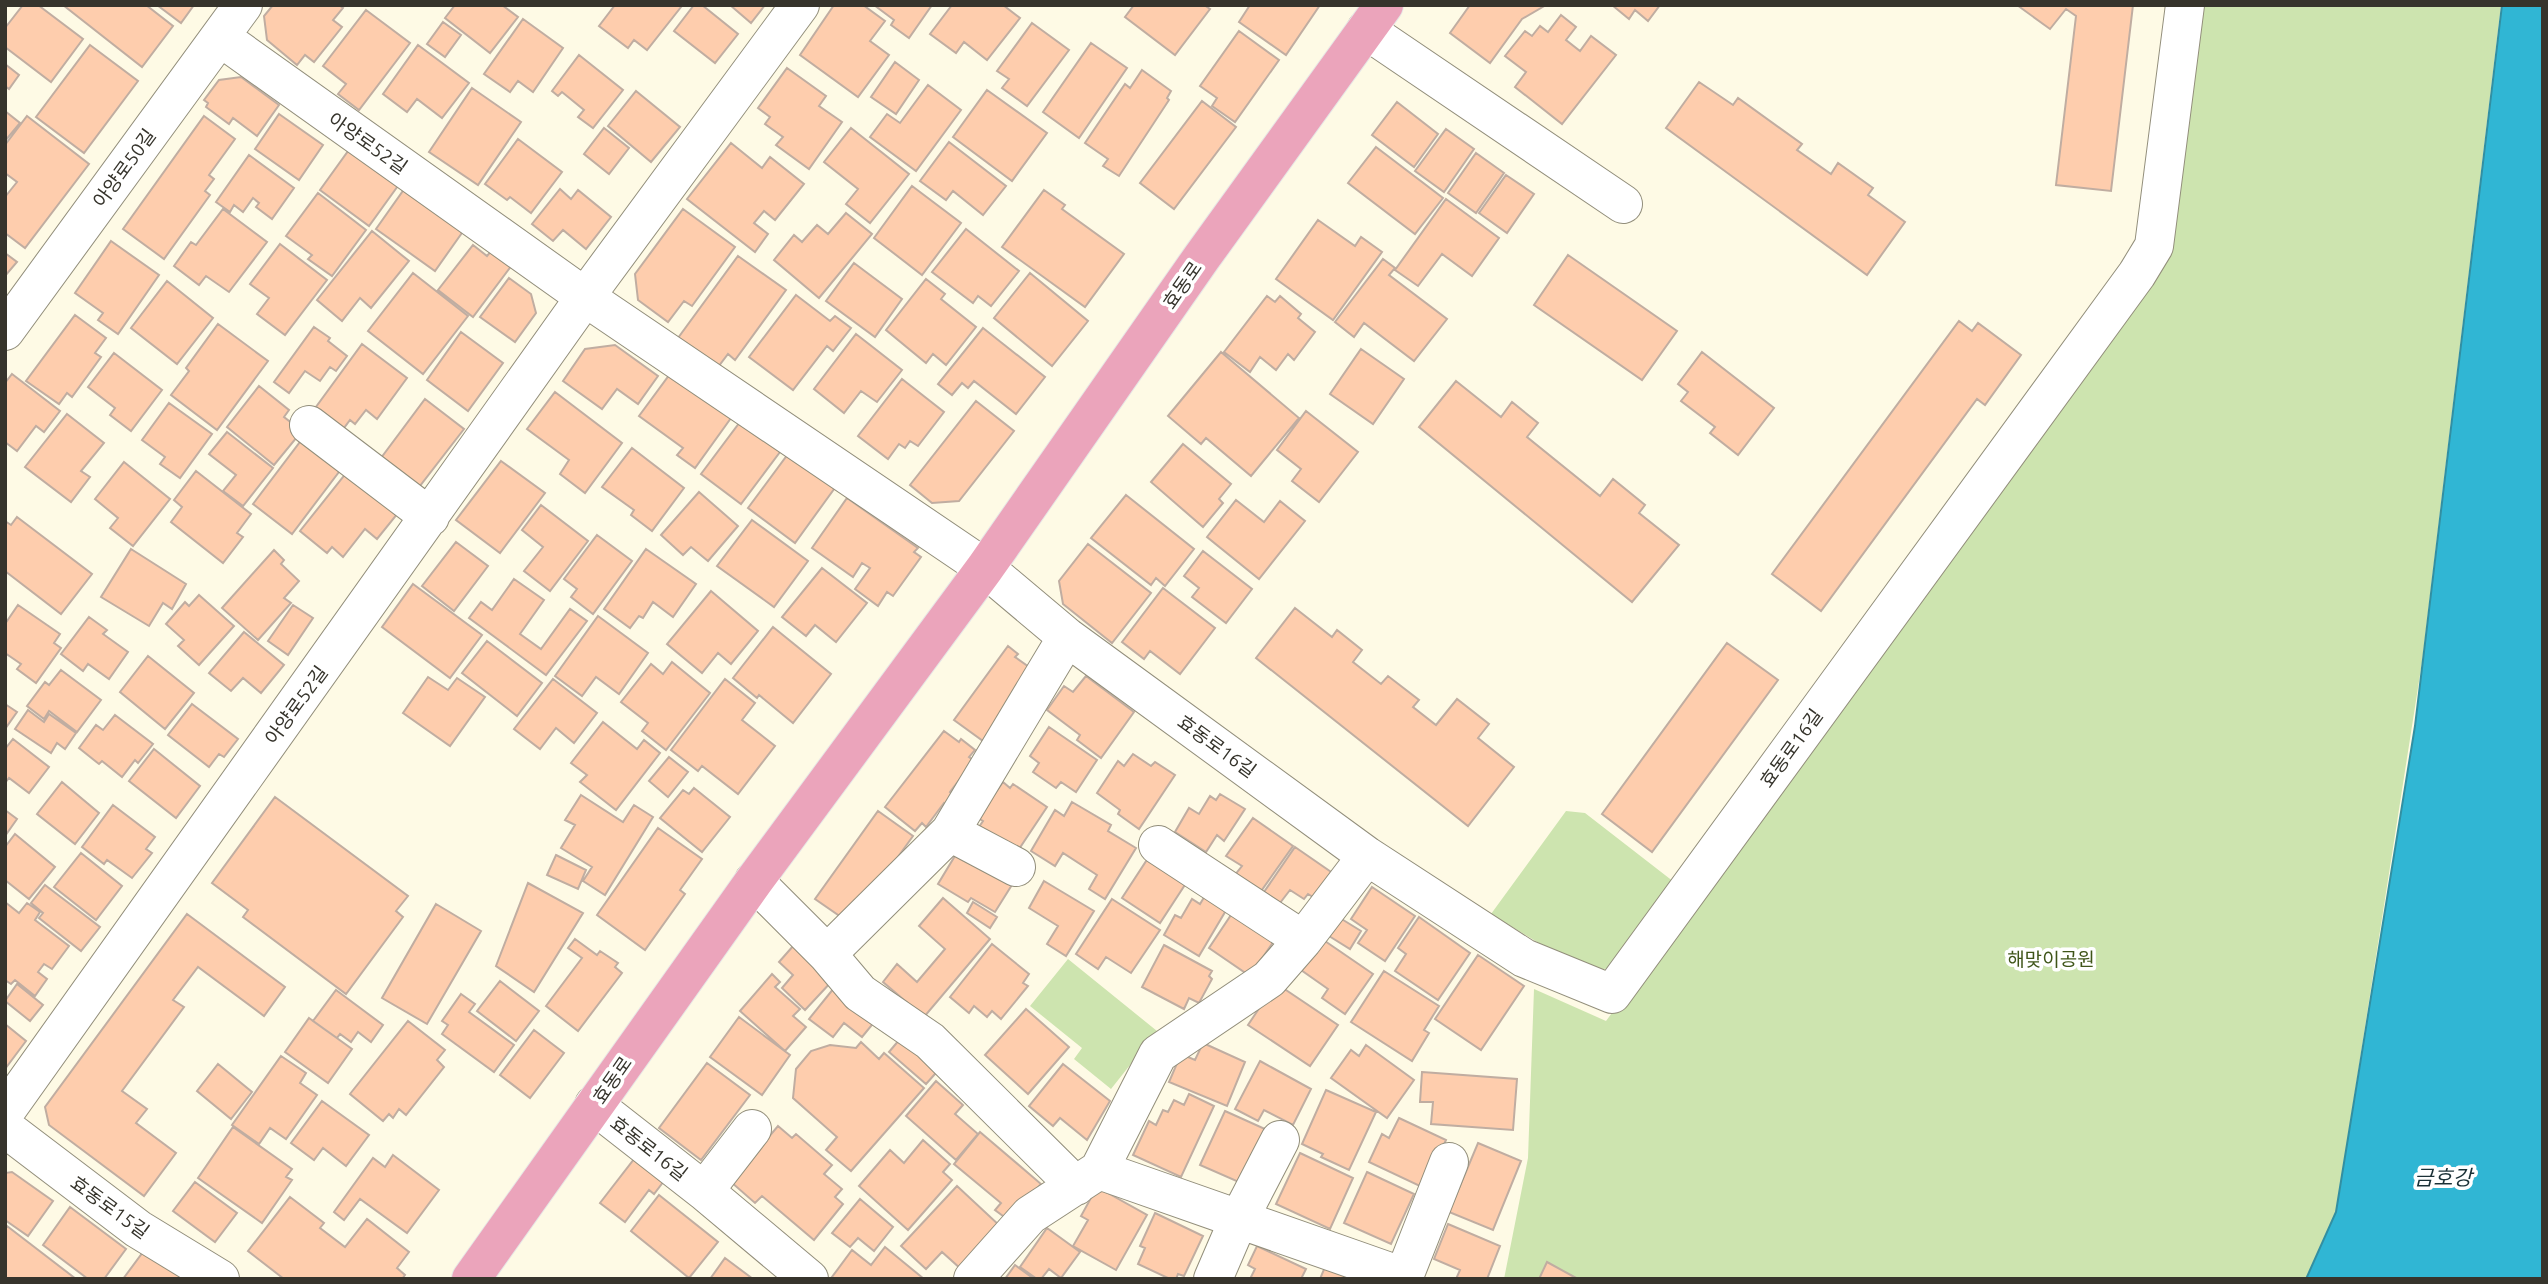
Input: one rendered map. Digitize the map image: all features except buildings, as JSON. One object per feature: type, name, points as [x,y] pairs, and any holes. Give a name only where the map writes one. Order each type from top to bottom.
[{"type":"main road","name":"효동로","points":[[471,1279],[754,881],[985,568],[1202,257],[1375,18]]},
{"type":"street","name":"아양로50길","points":[[5,331],[243,5]]},
{"type":"street","name":"아양로52길","points":[[5,1112],[585,297],[800,5]]},
{"type":"street","name":"효동로16길","points":[[985,568],[1067,638],[1367,856],[1524,957],[1612,994],[2137,274],[2154,246],[2185,5]]},
{"type":"street","points":[[1375,18],[1623,204]]},
{"type":"street","name":"아양로52길","points":[[220,37],[585,297]]},
{"type":"street","points":[[585,297],[985,568]]},
{"type":"street","points":[[309,425],[430,517]]},
{"type":"street","points":[[827,954],[950,832],[1067,638]]},
{"type":"street","points":[[950,832],[1016,867]]},
{"type":"street","points":[[1158,845],[1303,940]]},
{"type":"street","points":[[973,1279],[1030,1214],[1087,1178],[1158,1054],[1269,979],[1303,940],[1367,856]]},
{"type":"street","points":[[754,881],[827,954],[860,993],[930,1041],[1087,1178],[1238,1221],[1403,1278],[1449,1161]]},
{"type":"street","name":"효동로16길","points":[[594,1105],[704,1191],[809,1279]]},
{"type":"street","name":"효동로15길","points":[[5,1128],[138,1229],[220,1279]]},
{"type":"street","name":"효동로16길","points":[[704,1191],[752,1129]]},
{"type":"street","points":[[1213,1279],[1238,1221],[1280,1140]]},
{"type":"green space","name":"해맞이공원","points":[[2203,5],[2501,5],[2422,662],[2336,1213],[2306,1279],[1504,1279],[1528,1158],[1534,989],[1606,1021],[2156,278]]},
{"type":"green space","points":[[1566,811],[1585,813],[1674,882],[1612,968],[1585,971],[1491,914]]},
{"type":"green space","points":[[1068,959],[1157,1031],[1111,1089],[1074,1059],[1082,1048],[1030,1006]]},
{"type":"water","name":"금호강","points":[[2502,5],[2543,5],[2543,1279],[2306,1279],[2336,1212],[2415,726]]}]
